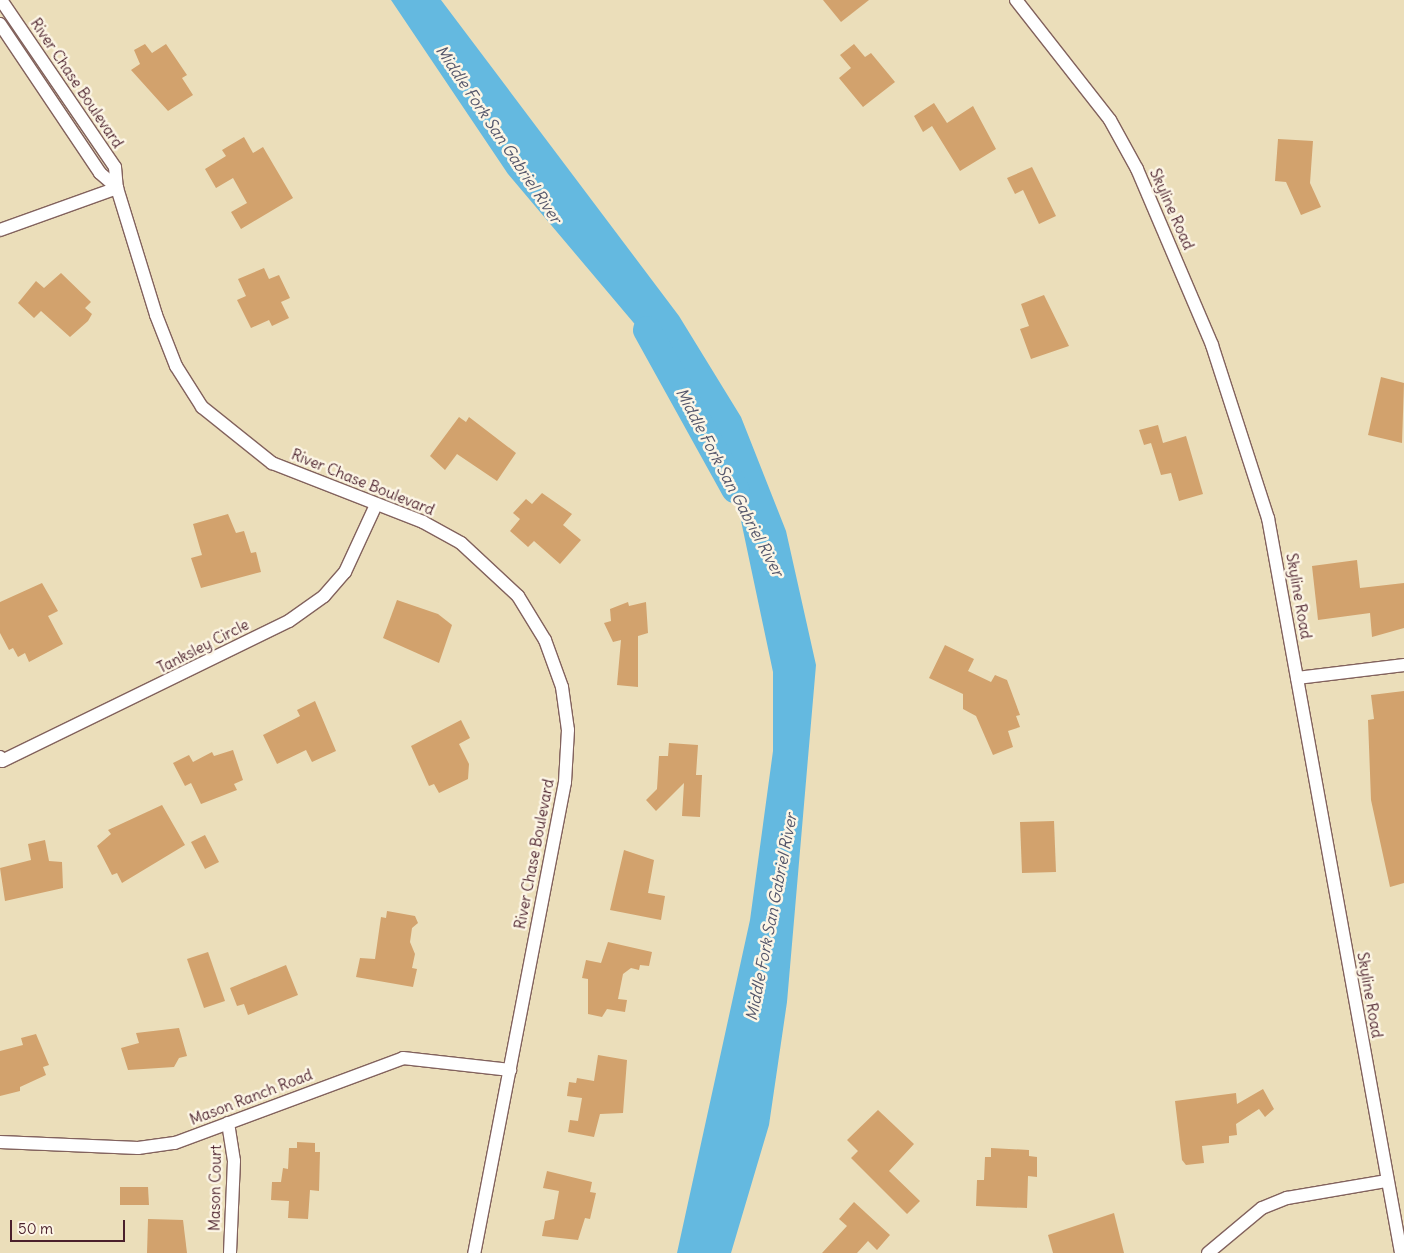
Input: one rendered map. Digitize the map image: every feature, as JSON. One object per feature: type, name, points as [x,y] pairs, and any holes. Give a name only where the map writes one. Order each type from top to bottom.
[{"type":"street","name":"River Chase Boulevard","points":[[1,0],[115,167],[117,188],[159,324],[176,366],[202,408],[272,463],[423,522],[492,567],[518,596],[545,640],[562,687],[568,730],[565,782],[474,1253]]},
{"type":"street","name":"Skyline Road","points":[[1016,0],[1110,120],[1137,170],[1190,293],[1268,518],[1386,1181],[1401,1253]]},
{"type":"street","name":"River Chase Boulevard","points":[[0,24],[100,173],[117,188]]},
{"type":"street","points":[[0,230],[117,188]]},
{"type":"street","name":"Tanksley Circle","points":[[0,757],[2,761],[289,621],[324,596],[345,572],[376,505]]},
{"type":"street","points":[[1297,678],[1404,665]]},
{"type":"street","name":"Mason Ranch Road","points":[[0,1142],[138,1148],[176,1143],[404,1058],[510,1070]]},
{"type":"street","name":"Mason Court","points":[[228,1123],[234,1161],[230,1253]]},
{"type":"street","points":[[1208,1253],[1262,1208],[1287,1198],[1386,1181]]},
{"type":"water","points":[[391,0],[441,0],[679,316],[741,417],[786,531],[816,665],[787,1002],[769,1125],[731,1253],[677,1253],[750,920],[773,751],[773,672],[740,516],[704,422],[660,354],[508,174]]},
{"type":"building","points":[[823,0],[869,0],[841,22]]},
{"type":"building","points":[[145,44],[152,53],[166,44],[187,75],[182,78],[193,95],[168,111],[131,70],[140,64],[134,50]]},
{"type":"building","points":[[854,44],[865,57],[871,53],[895,82],[863,107],[839,78],[851,68],[840,55]]},
{"type":"building","points":[[934,103],[947,123],[973,106],[996,149],[960,171],[932,126],[923,132],[914,116]]},
{"type":"building","points":[[244,137],[253,153],[263,147],[293,198],[241,229],[231,212],[247,203],[233,178],[216,188],[205,169],[226,156],[222,150]]},
{"type":"building","points":[[1278,139],[1313,141],[1310,183],[1321,207],[1301,215],[1286,182],[1275,181]]},
{"type":"building","points":[[1032,167],[1056,216],[1039,224],[1023,190],[1015,194],[1007,178]]},
{"type":"building","points":[[264,268],[269,279],[279,275],[290,298],[281,302],[289,318],[272,326],[269,320],[251,328],[237,300],[246,296],[238,279]]},
{"type":"building","points":[[61,273],[91,302],[85,308],[92,314],[88,321],[70,337],[41,311],[34,318],[18,303],[36,281],[44,288]]},
{"type":"building","points":[[1044,295],[1069,346],[1031,359],[1020,329],[1029,326],[1021,304]]},
{"type":"building","points":[[1381,377],[1404,383],[1402,443],[1368,435]]},
{"type":"building","points":[[459,417],[466,422],[469,417],[516,453],[497,481],[457,454],[445,470],[430,456]]},
{"type":"building","points":[[1158,425],[1163,443],[1186,436],[1203,494],[1179,501],[1171,473],[1161,475],[1151,443],[1144,445],[1139,430]]},
{"type":"building","points":[[542,493],[572,514],[563,525],[581,540],[560,564],[534,541],[528,547],[510,531],[520,519],[513,513],[526,499],[532,504]]},
{"type":"building","points":[[228,514],[236,533],[244,531],[251,553],[256,552],[261,572],[201,588],[191,558],[202,555],[193,524]]},
{"type":"building","points":[[1357,560],[1360,588],[1404,583],[1404,628],[1372,637],[1370,613],[1318,620],[1312,566]]},
{"type":"building","points":[[42,583],[58,611],[48,616],[63,644],[29,662],[25,653],[18,657],[13,648],[9,650],[0,633],[0,602]]},
{"type":"building","points":[[397,600],[438,614],[452,625],[439,663],[383,638]]},
{"type":"building","points":[[628,602],[629,606],[646,602],[648,633],[638,636],[638,687],[617,685],[621,640],[613,642],[604,623],[611,621],[610,609]]},
{"type":"building","points":[[945,645],[974,659],[968,671],[991,682],[995,675],[1007,680],[1020,715],[1016,716],[1020,727],[1008,731],[1013,747],[993,755],[976,716],[963,709],[963,694],[929,678]]},
{"type":"building","points":[[1404,691],[1404,883],[1390,887],[1371,800],[1368,720],[1374,719],[1371,695]]},
{"type":"building","points":[[315,701],[336,751],[312,762],[306,750],[277,764],[263,735],[300,716],[297,710]]},
{"type":"building","points":[[461,720],[470,738],[459,744],[469,764],[468,779],[439,793],[434,784],[429,786],[411,746]]},
{"type":"building","points":[[669,743],[698,745],[696,775],[702,775],[700,817],[682,816],[684,783],[656,811],[646,800],[657,789],[659,756],[668,756]]},
{"type":"building","points":[[233,750],[243,780],[234,784],[237,790],[201,804],[191,783],[185,786],[173,763],[189,755],[193,762],[212,752],[214,756]]},
{"type":"building","points":[[162,805],[185,845],[122,883],[117,873],[112,875],[97,846],[111,834],[108,830]]},
{"type":"building","points":[[1054,821],[1056,872],[1022,873],[1020,822]]},
{"type":"building","points":[[205,835],[219,862],[205,869],[191,842]]},
{"type":"building","points":[[45,840],[49,861],[62,862],[63,888],[5,901],[0,868],[31,860],[28,844]]},
{"type":"building","points":[[624,850],[654,860],[648,893],[665,896],[661,920],[610,910]]},
{"type":"building","points":[[387,911],[415,916],[418,923],[412,928],[410,942],[415,954],[412,968],[417,969],[413,987],[356,977],[360,958],[375,959],[381,917],[386,918]]},
{"type":"building","points":[[608,942],[652,952],[649,966],[640,965],[639,970],[631,968],[623,974],[618,999],[627,1000],[625,1012],[607,1009],[602,1017],[588,1014],[588,979],[582,978],[586,960],[601,963]]},
{"type":"building","points":[[208,952],[225,1001],[204,1008],[187,959]]},
{"type":"building","points":[[286,965],[298,995],[248,1015],[244,1004],[237,1006],[230,988]]},
{"type":"building","points":[[179,1028],[187,1056],[179,1058],[174,1067],[128,1070],[121,1048],[139,1043],[136,1033]]},
{"type":"building","points":[[36,1034],[49,1065],[43,1067],[46,1075],[20,1087],[20,1091],[0,1096],[0,1051],[23,1045],[21,1038]]},
{"type":"building","points":[[598,1055],[627,1060],[623,1113],[600,1114],[594,1137],[568,1132],[570,1120],[578,1121],[582,1098],[567,1096],[569,1082],[576,1083],[577,1078],[594,1081]]},
{"type":"building","points":[[1263,1089],[1274,1109],[1265,1117],[1259,1109],[1236,1124],[1237,1135],[1229,1136],[1229,1143],[1202,1146],[1204,1163],[1186,1165],[1182,1160],[1175,1101],[1236,1093],[1237,1104]]},
{"type":"building","points":[[878,1110],[914,1144],[889,1171],[920,1201],[907,1214],[851,1158],[858,1151],[847,1140]]},
{"type":"building","points":[[297,1142],[315,1143],[315,1152],[320,1152],[319,1191],[310,1190],[308,1219],[288,1218],[289,1201],[271,1200],[272,1182],[281,1182],[283,1168],[288,1169],[289,1148],[297,1148]]},
{"type":"building","points":[[991,1148],[1029,1150],[1029,1156],[1037,1157],[1037,1177],[1028,1176],[1027,1208],[976,1206],[977,1180],[984,1180],[985,1157],[991,1157]]},
{"type":"building","points":[[547,1171],[592,1182],[590,1192],[596,1193],[590,1219],[585,1218],[578,1240],[542,1236],[545,1221],[554,1219],[559,1191],[543,1188]]},
{"type":"building","points":[[120,1187],[148,1187],[149,1205],[120,1205]]},
{"type":"building","points":[[854,1202],[890,1235],[877,1250],[868,1241],[857,1253],[822,1253],[847,1226],[839,1219]]},
{"type":"building","points":[[1114,1213],[1124,1253],[1053,1253],[1048,1235]]},
{"type":"building","points":[[148,1219],[183,1220],[187,1253],[147,1253]]},
{"type":"waterway","name":"Middle Fork San Gabriel River","points":[[647,330],[735,489]]}]
